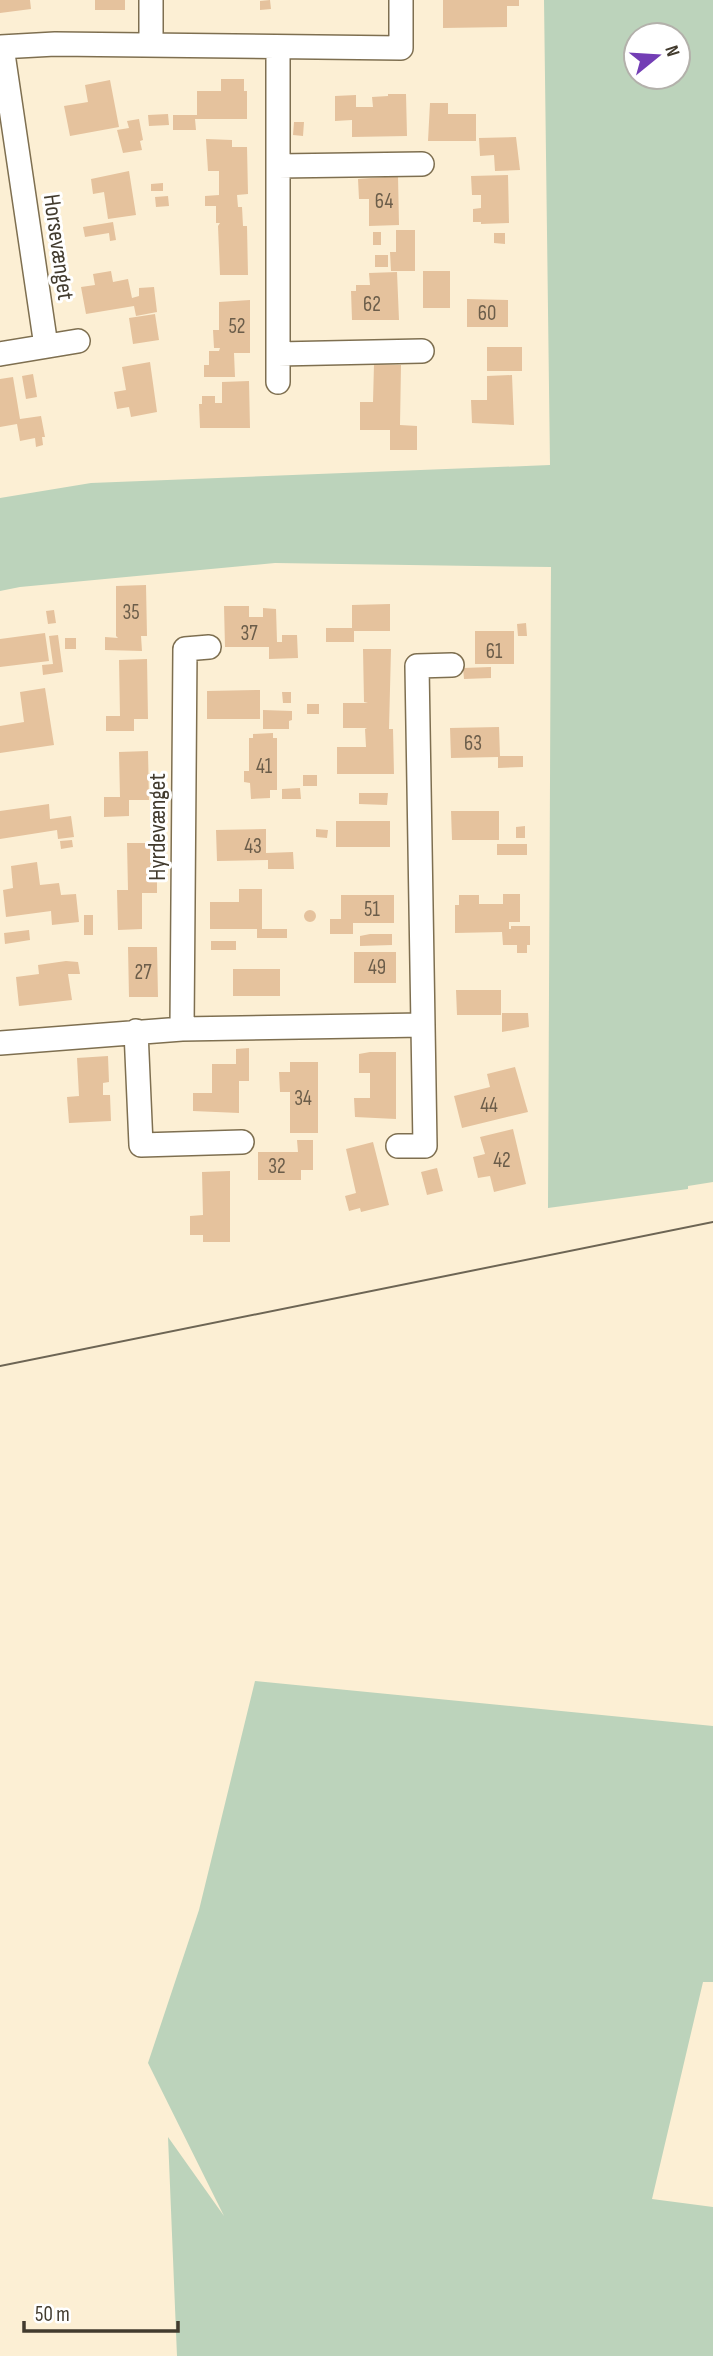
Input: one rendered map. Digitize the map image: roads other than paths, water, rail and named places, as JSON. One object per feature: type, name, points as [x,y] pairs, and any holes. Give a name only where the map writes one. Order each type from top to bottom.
[{"type":"street","points":[[151,0],[152,45]]},
{"type":"street","name":"Horsevænget","points":[[46,346],[9,156],[1,47],[55,44],[401,48],[401,0]]},
{"type":"street","points":[[278,47],[278,382]]},
{"type":"street","points":[[278,166],[422,164]]},
{"type":"street","points":[[0,354],[78,341]]},
{"type":"street","points":[[278,354],[422,351]]},
{"type":"street","name":"Hyrdevænget","points":[[182,1029],[185,649],[209,647]]},
{"type":"street","points":[[398,1146],[425,1146],[417,666],[452,665]]},
{"type":"street","points":[[0,1043],[182,1029],[423,1025]]},
{"type":"street","points":[[136,1031],[141,1144],[242,1142]]},
{"type":"tram line","points":[[0,1366],[713,1222]]}]
